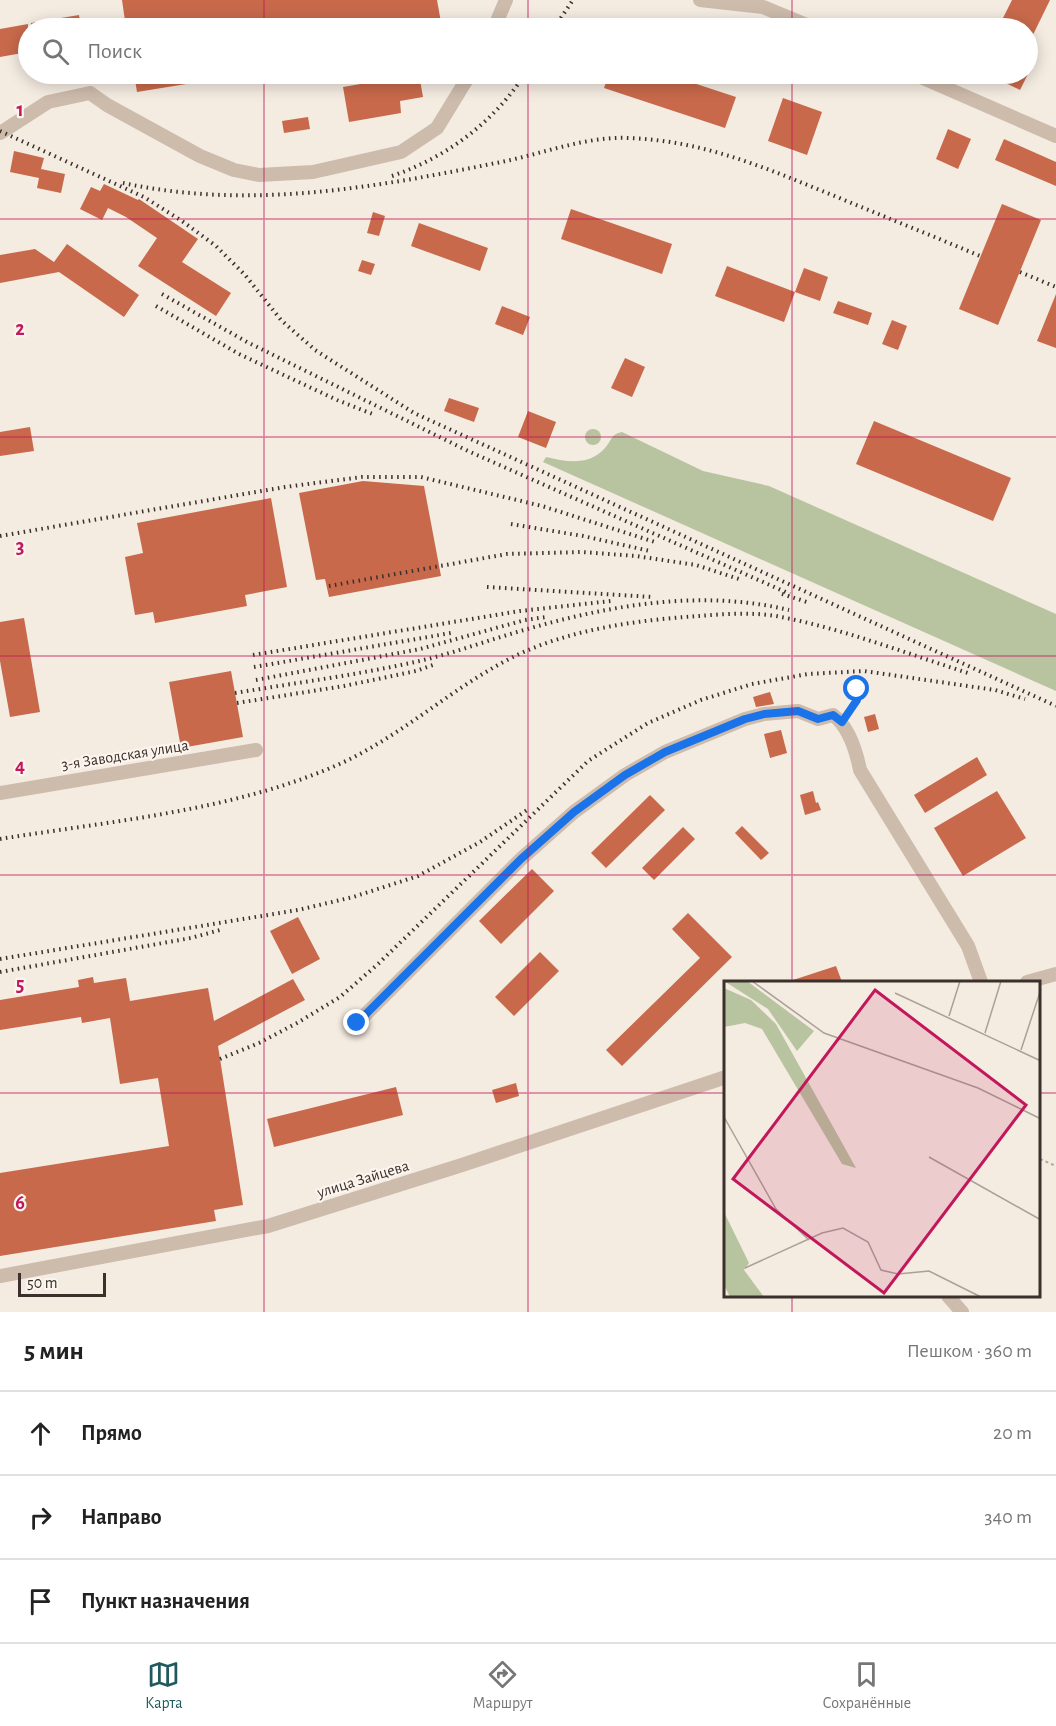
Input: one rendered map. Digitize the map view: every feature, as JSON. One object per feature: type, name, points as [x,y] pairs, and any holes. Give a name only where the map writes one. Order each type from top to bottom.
[{"type":"street","points":[[498,18],[506,0]]},
{"type":"street","points":[[700,0],[763,7],[790,18]]},
{"type":"street","points":[[0,133],[48,102],[90,93],[107,105],[218,165],[245,173],[275,175],[313,172],[402,152],[437,128],[465,84]]},
{"type":"street","points":[[937,84],[1056,136]]},
{"type":"street","points":[[357,1023],[521,859],[574,812],[625,775],[665,752],[745,719],[764,714],[798,711],[818,719],[833,715],[842,722],[856,754],[860,770],[969,946],[981,981]]},
{"type":"street","name":"3-я Заводская улица","points":[[0,793],[256,750]]},
{"type":"street","points":[[1031,981],[1056,974]]},
{"type":"street","name":"улица Зайцева","points":[[0,1276],[268,1226],[462,1165],[724,1078]]},
{"type":"street","points":[[949,1297],[962,1312]]},
{"type":"path","points":[[842,722],[857,700],[857,689]]},
{"type":"path","points":[[1041,1159],[1056,1166]]},
{"type":"green space","points":[[593,429],[601,437],[593,445],[585,437]]},
{"type":"green space","points":[[622,432],[703,471],[769,486],[1056,614],[1056,691],[543,462],[546,457],[570,461],[592,458],[605,448],[614,436]]},
{"type":"building","points":[[122,0],[437,0],[440,18],[125,18]]},
{"type":"building","points":[[1012,0],[1050,0],[1038,25],[1038,18],[1003,18]]},
{"type":"building","points":[[79,15],[79,18],[61,18]]},
{"type":"building","points":[[18,26],[18,54],[0,57],[0,29]]},
{"type":"building","points":[[136,84],[186,84],[137,92]]},
{"type":"building","points":[[361,84],[421,84],[423,97],[400,101],[401,113],[349,122],[343,87]]},
{"type":"building","points":[[605,84],[696,84],[736,97],[725,128],[604,88]]},
{"type":"building","points":[[1008,84],[1023,84],[1020,90]]},
{"type":"building","points":[[783,98],[822,112],[807,155],[768,141]]},
{"type":"building","points":[[308,117],[310,129],[284,133],[282,121]]},
{"type":"building","points":[[948,129],[971,139],[958,169],[936,159]]},
{"type":"building","points":[[1004,139],[1056,162],[1056,186],[995,160]]},
{"type":"building","points":[[14,151],[44,158],[41,169],[65,174],[61,193],[37,188],[39,178],[10,172]]},
{"type":"building","points":[[104,184],[139,199],[198,239],[182,262],[231,293],[216,316],[138,266],[157,238],[108,208],[102,220],[80,209],[91,187],[100,191]]},
{"type":"building","points":[[1002,204],[1041,220],[998,325],[959,309]]},
{"type":"building","points":[[571,209],[672,244],[662,274],[561,239]]},
{"type":"building","points":[[373,212],[385,216],[379,236],[367,233]]},
{"type":"building","points":[[419,223],[488,248],[480,271],[411,246]]},
{"type":"building","points":[[67,244],[139,295],[124,317],[59,272],[0,283],[0,255],[35,249],[54,262]]},
{"type":"building","points":[[362,260],[375,264],[371,275],[358,271]]},
{"type":"building","points":[[727,266],[795,292],[784,322],[715,296]]},
{"type":"building","points":[[804,268],[828,277],[820,301],[795,292]]},
{"type":"building","points":[[1056,294],[1056,348],[1037,341]]},
{"type":"building","points":[[838,301],[872,313],[868,325],[833,313]]},
{"type":"building","points":[[502,306],[530,317],[523,335],[495,324]]},
{"type":"building","points":[[892,320],[907,326],[898,350],[882,344]]},
{"type":"building","points":[[625,358],[645,367],[632,397],[611,388]]},
{"type":"building","points":[[449,398],[479,408],[474,422],[444,411]]},
{"type":"building","points":[[528,411],[556,422],[546,448],[518,437]]},
{"type":"building","points":[[874,421],[1011,478],[993,521],[856,464]]},
{"type":"building","points":[[30,427],[34,451],[0,456],[0,432]]},
{"type":"building","points":[[363,481],[424,486],[441,576],[329,597],[325,579],[316,580],[299,493]]},
{"type":"building","points":[[271,498],[287,587],[245,595],[247,606],[155,623],[153,612],[135,615],[125,557],[143,553],[137,523]]},
{"type":"building","points":[[24,618],[40,712],[10,717],[0,661],[0,622]]},
{"type":"building","points":[[231,671],[243,737],[181,748],[169,682]]},
{"type":"building","points":[[770,692],[774,704],[756,707],[753,697]]},
{"type":"building","points":[[875,714],[879,729],[868,732],[864,717]]},
{"type":"building","points":[[781,730],[787,753],[770,758],[764,734]]},
{"type":"building","points":[[977,757],[987,775],[925,813],[914,795]]},
{"type":"building","points":[[813,791],[816,803],[818,802],[821,810],[805,815],[800,795]]},
{"type":"building","points":[[997,791],[1026,838],[963,876],[934,828]]},
{"type":"building","points":[[650,795],[665,810],[606,868],[591,853]]},
{"type":"building","points":[[742,826],[769,853],[761,860],[735,833]]},
{"type":"building","points":[[683,827],[695,839],[654,880],[642,868]]},
{"type":"building","points":[[532,869],[554,891],[501,944],[479,921]]},
{"type":"building","points":[[688,913],[732,957],[622,1066],[606,1050],[700,958],[672,929]]},
{"type":"building","points":[[298,917],[320,959],[292,974],[270,931]]},
{"type":"building","points":[[540,952],[559,971],[514,1016],[495,997]]},
{"type":"building","points":[[836,966],[842,981],[793,981]]},
{"type":"building","points":[[93,977],[94,983],[126,978],[130,1001],[208,988],[214,1021],[293,979],[305,1000],[218,1046],[243,1205],[214,1210],[216,1221],[0,1256],[0,1173],[169,1146],[158,1078],[120,1084],[110,1018],[82,1023],[81,1017],[0,1030],[0,1000],[79,987],[78,980]]},
{"type":"building","points":[[516,1083],[519,1096],[496,1103],[492,1090]]},
{"type":"building","points":[[396,1087],[403,1115],[274,1147],[267,1119]]},
{"type":"railway","points":[[561,18],[573,0]]},
{"type":"railway","points":[[392,176],[431,159],[467,136],[498,108],[518,84]]},
{"type":"railway","points":[[0,131],[144,197],[182,221],[216,246],[245,275],[281,320],[315,350],[414,413],[1056,706]]},
{"type":"railway","points":[[123,183],[170,191],[217,195],[310,192],[450,172],[513,160],[595,140],[612,138],[657,140],[736,158],[980,256]]},
{"type":"railway","points":[[1020,272],[1056,287]]},
{"type":"railway","points":[[162,294],[247,342],[468,451],[790,594]]},
{"type":"railway","points":[[156,306],[239,354],[337,400],[375,415]]},
{"type":"railway","points":[[0,536],[285,487],[362,477],[421,477],[542,506],[658,543]]},
{"type":"railway","points":[[511,524],[583,536],[650,551]]},
{"type":"railway","points":[[329,586],[507,554],[582,552],[636,556],[696,565],[739,579]]},
{"type":"railway","points":[[487,587],[653,597]]},
{"type":"railway","points":[[782,594],[810,603]]},
{"type":"railway","points":[[253,655],[520,611],[611,601]]},
{"type":"railway","points":[[235,693],[415,662],[556,621],[622,607],[689,601],[723,601],[789,610]]},
{"type":"railway","points":[[0,839],[170,813],[254,794],[295,781],[359,755],[469,682],[515,656],[559,639],[605,627],[728,614],[776,616],[849,634],[968,673]]},
{"type":"railway","points":[[256,680],[420,649],[525,620],[546,617]]},
{"type":"railway","points":[[254,667],[451,633]]},
{"type":"railway","points":[[237,703],[344,686],[416,671],[433,665]]},
{"type":"railway","points":[[220,1059],[259,1043],[340,997],[378,964],[588,761],[648,723],[701,700],[752,684],[808,674],[864,671],[995,690],[1025,699]]},
{"type":"railway","points":[[0,959],[298,910],[353,897],[418,876],[480,842],[527,810]]},
{"type":"railway","points":[[0,972],[191,938],[220,930]]},
{"type":"route","points":[[357,1023],[521,859],[574,812],[625,775],[665,752],[745,719],[764,714],[798,711],[818,719],[833,715],[842,722],[857,700],[857,689]]}]
